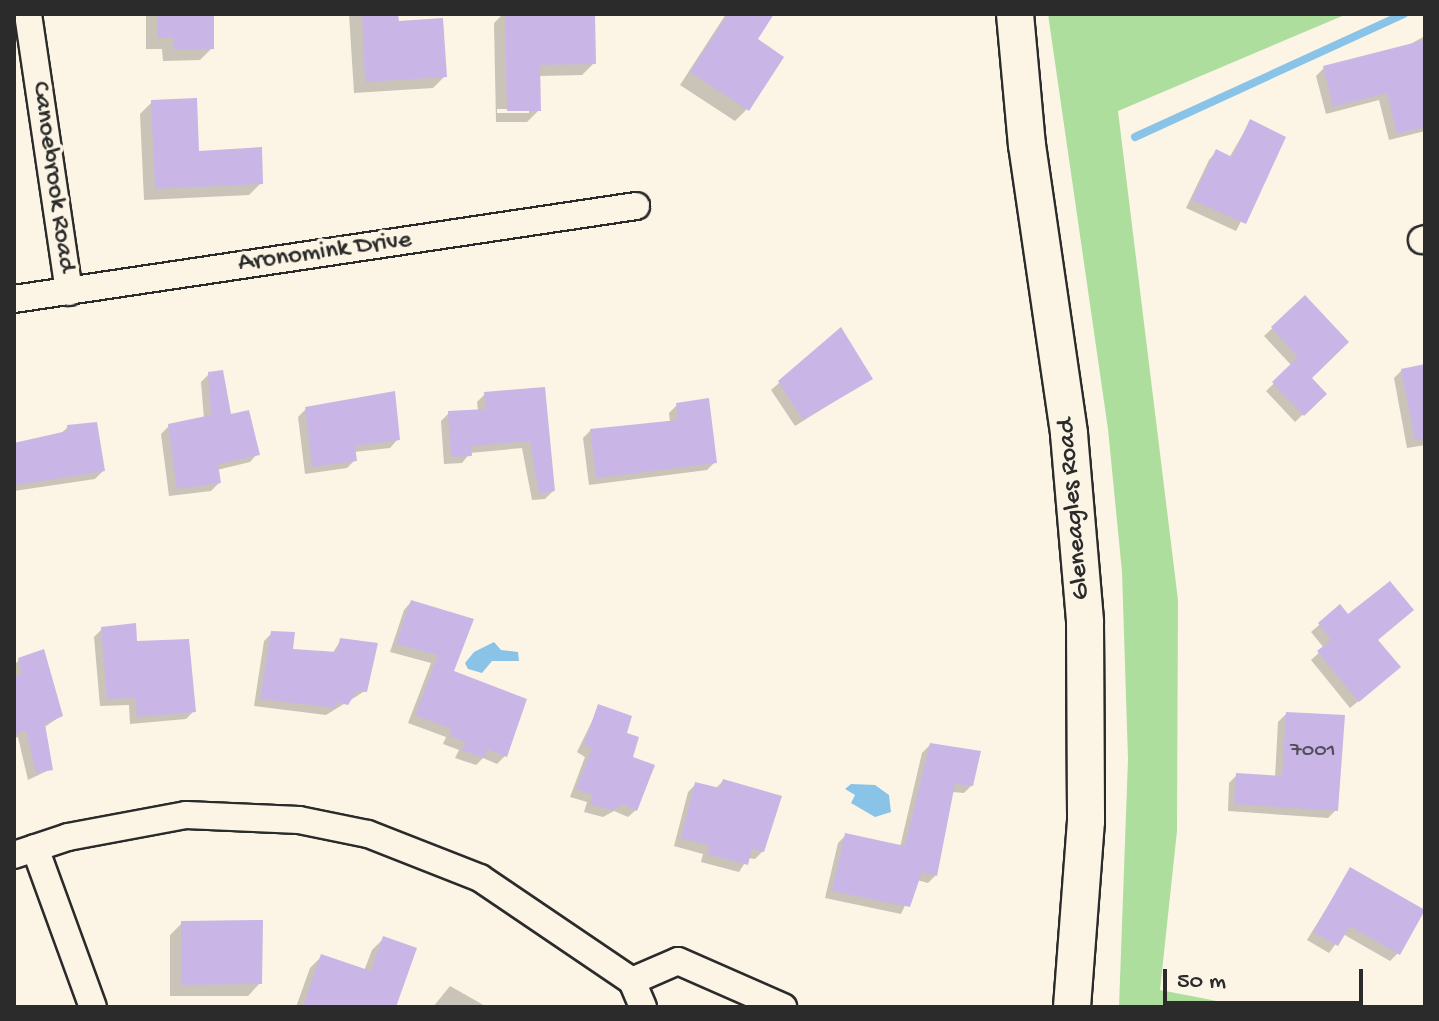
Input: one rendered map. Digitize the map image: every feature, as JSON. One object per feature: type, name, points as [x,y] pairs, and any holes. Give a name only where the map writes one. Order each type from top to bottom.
[{"type":"street","name":"Canoebrook Road","points":[[28,14],[69,292]]},
{"type":"street","name":"Gleneagles Road","points":[[1015,14],[1027,145],[1069,434],[1085,622],[1086,821],[1072,1007]]},
{"type":"street","name":"Aronomink Drive","points":[[14,299],[636,206]]},
{"type":"street","points":[[93,1007],[24,852],[146,819],[186,815],[251,815],[368,834],[480,878],[632,981],[643,1007]]},
{"type":"street","points":[[632,981],[678,961],[783,1007]]},
{"type":"green space","points":[[1048,14],[1347,14],[1118,111],[1178,600],[1177,831],[1160,990],[1248,1007],[1119,1007],[1128,759],[1122,572],[1108,429]]},
{"type":"water","points":[[494,642],[501,650],[518,652],[519,661],[492,661],[482,673],[468,669],[465,663],[474,652]]},
{"type":"water","points":[[851,784],[875,785],[889,795],[891,812],[875,817],[851,803],[855,795],[845,789]]},
{"type":"building","points":[[157,14],[214,14],[214,49],[174,50],[174,37],[157,38]]},
{"type":"building","points":[[362,14],[398,14],[399,21],[443,18],[447,77],[365,82]]},
{"type":"building","points":[[505,14],[595,14],[596,64],[540,65],[541,111],[507,111]]},
{"type":"building","points":[[728,14],[774,14],[758,39],[784,57],[749,111],[690,72]]},
{"type":"building","points":[[1425,40],[1425,127],[1397,134],[1387,93],[1333,107],[1323,66]]},
{"type":"building","points":[[197,98],[199,151],[262,147],[263,184],[155,189],[151,100]]},
{"type":"building","points":[[1250,119],[1286,137],[1246,224],[1192,200],[1216,149],[1232,157]]},
{"type":"building","points":[[1305,295],[1349,342],[1312,378],[1327,394],[1304,416],[1272,382],[1298,357],[1271,327]]},
{"type":"building","points":[[841,327],[873,379],[803,420],[778,381]]},
{"type":"building","points":[[1425,364],[1425,439],[1415,440],[1401,369]]},
{"type":"building","points":[[223,370],[231,414],[249,410],[260,455],[218,464],[221,483],[177,489],[168,424],[211,415],[208,372]]},
{"type":"building","points":[[545,387],[555,491],[539,494],[530,441],[471,446],[472,456],[451,457],[448,411],[486,409],[484,392]]},
{"type":"building","points":[[395,391],[400,440],[355,446],[357,461],[312,467],[305,407]]},
{"type":"building","points":[[709,398],[717,463],[596,478],[590,429],[678,420],[676,403]]},
{"type":"building","points":[[97,422],[105,471],[16,485],[14,443],[67,431],[67,425]]},
{"type":"building","points":[[1390,581],[1414,610],[1378,640],[1401,667],[1359,702],[1317,651],[1331,640],[1318,623],[1340,604],[1348,614]]},
{"type":"building","points":[[411,600],[474,619],[454,671],[527,699],[507,757],[487,749],[485,758],[461,750],[466,742],[449,736],[452,729],[415,715],[438,655],[396,644]]},
{"type":"building","points":[[136,623],[137,641],[189,639],[196,712],[137,717],[136,698],[107,699],[101,627]]},
{"type":"building","points":[[271,631],[295,632],[293,649],[337,652],[340,638],[378,643],[367,692],[357,691],[348,705],[335,702],[335,708],[260,699]]},
{"type":"building","points":[[44,649],[63,716],[45,724],[53,770],[36,773],[26,730],[14,735],[14,676],[22,674],[18,658]]},
{"type":"building","points":[[598,704],[632,716],[627,733],[639,737],[633,757],[655,765],[637,811],[623,804],[612,810],[590,804],[593,795],[576,789],[592,749],[584,744]]},
{"type":"building","points":[[1286,712],[1345,715],[1338,811],[1234,804],[1236,773],[1282,776]]},
{"type":"building","points":[[930,743],[981,751],[973,786],[955,784],[937,876],[922,872],[910,907],[832,891],[845,833],[905,846]]},
{"type":"building","points":[[723,779],[782,796],[764,852],[752,849],[748,865],[707,854],[710,846],[681,838],[695,782],[720,788]]},
{"type":"building","points":[[1350,867],[1425,910],[1400,955],[1350,926],[1338,946],[1313,932]]},
{"type":"building","points":[[263,920],[262,984],[181,985],[181,921]]},
{"type":"building","points":[[383,936],[417,948],[396,1007],[303,1007],[321,954],[371,971]]},
{"type":"waterway","points":[[1135,137],[1404,14]]}]
